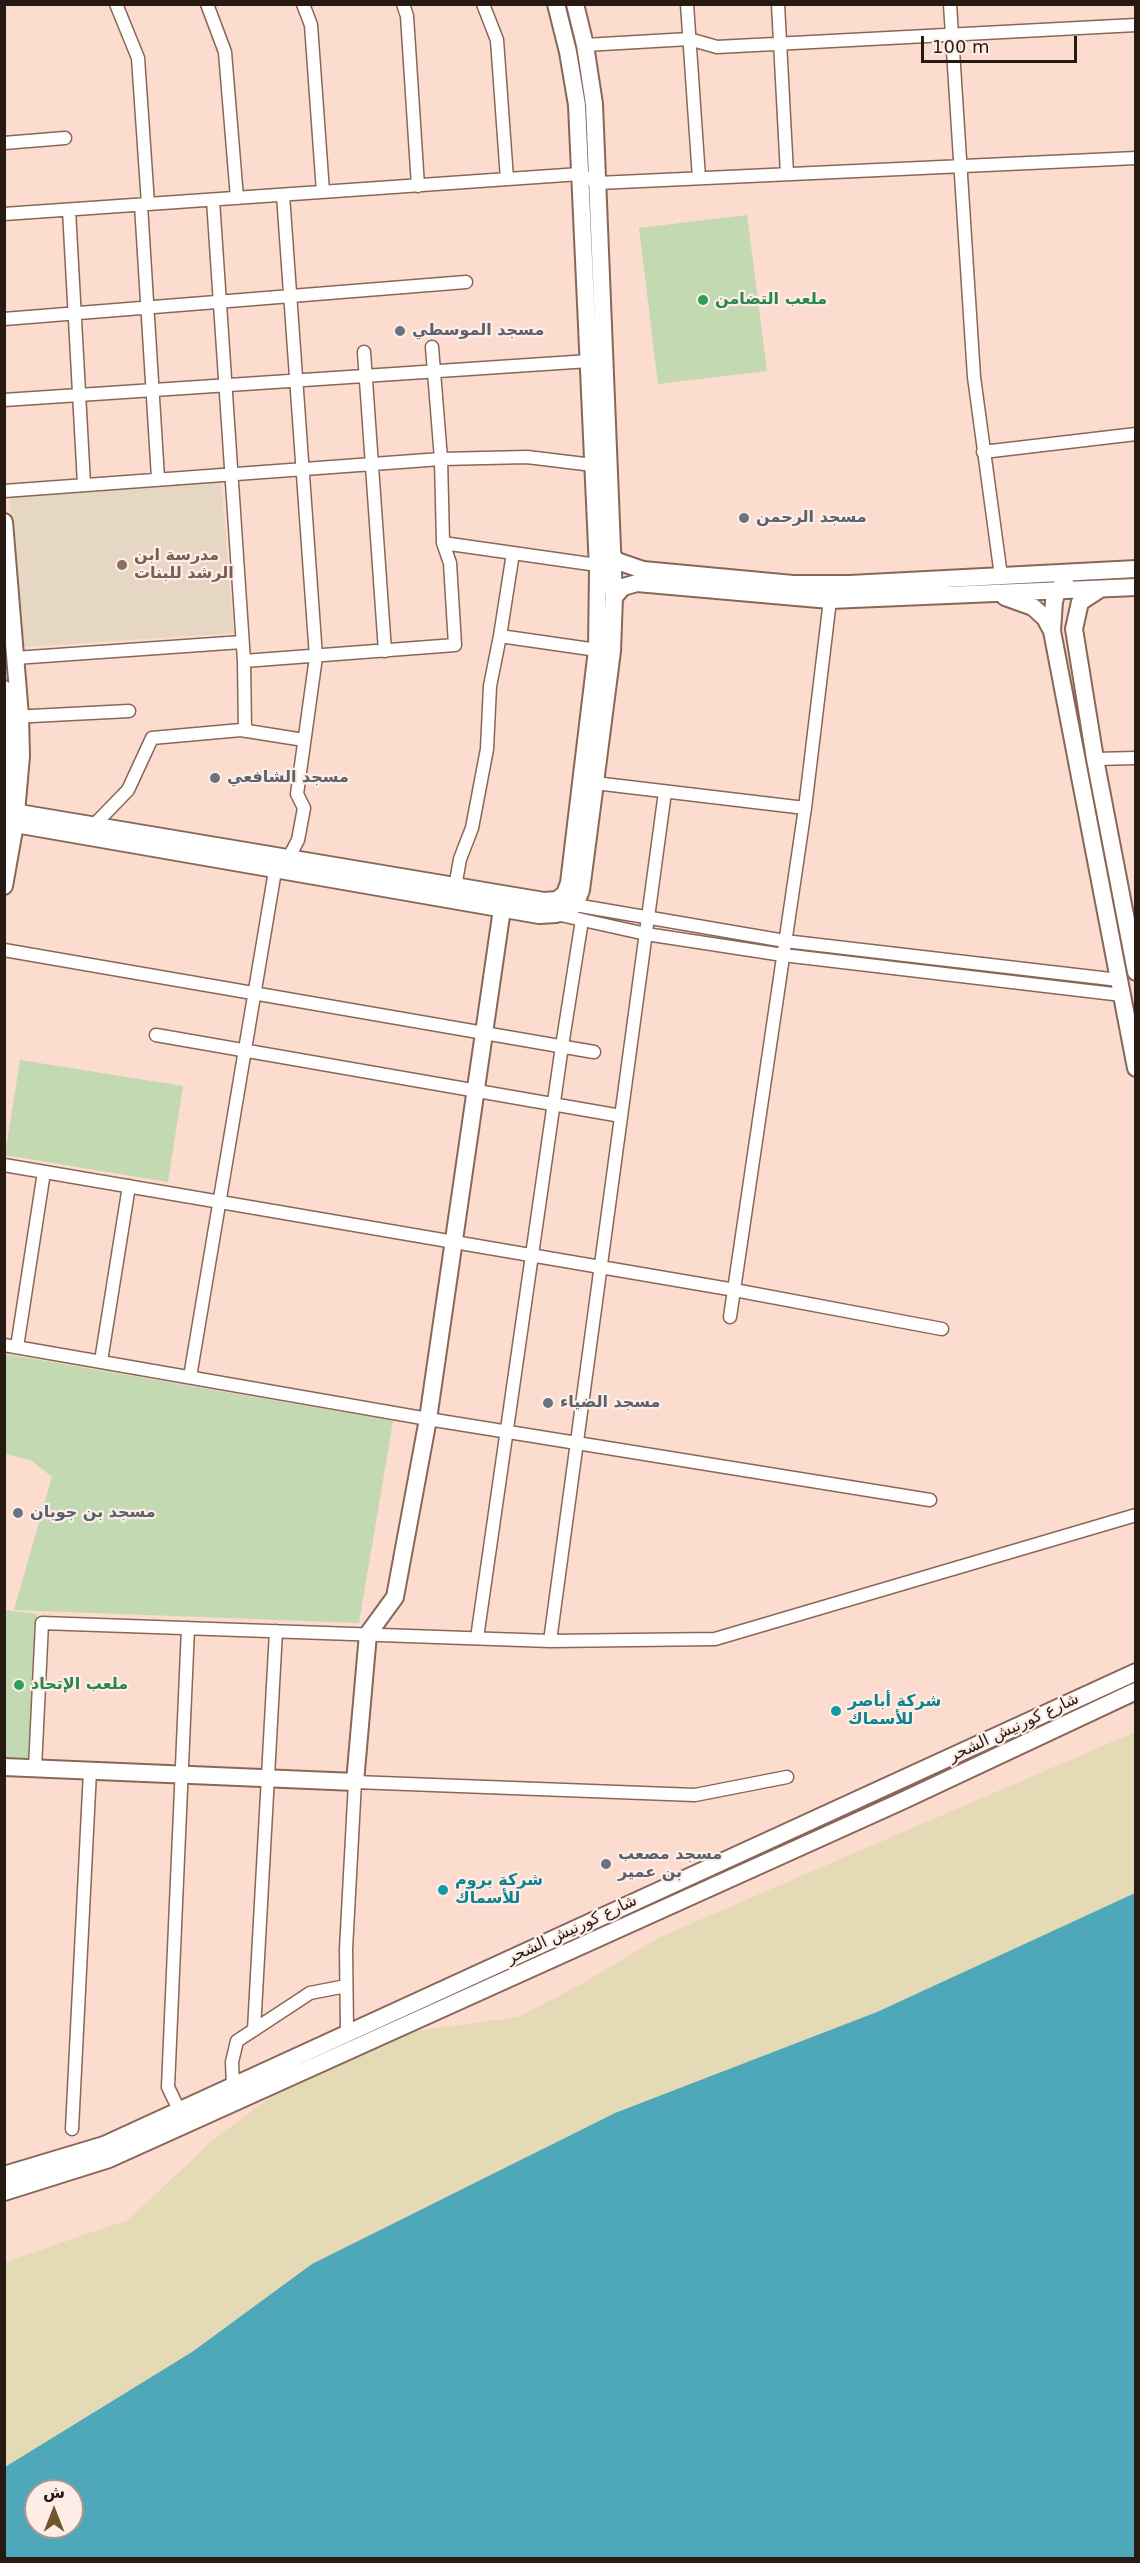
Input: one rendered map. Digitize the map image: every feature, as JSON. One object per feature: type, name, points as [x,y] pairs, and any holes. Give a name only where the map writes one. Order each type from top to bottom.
[{"type":"street","points":[[116,4],[138,58],[147,308],[158,478]]},
{"type":"street","points":[[207,4],[225,52],[237,198]]},
{"type":"street","points":[[303,4],[311,25],[323,192]]},
{"type":"street","points":[[403,4],[407,16],[418,186]]},
{"type":"street","points":[[483,4],[497,40],[507,180]]},
{"type":"street","points":[[477,1638],[562,1046],[612,651],[614,597],[593,465],[577,105],[568,52],[556,4]]},
{"type":"street","points":[[8,816],[94,825],[544,901],[557,900],[565,894],[569,883],[597,650],[597,565],[607,548],[594,104],[585,45],[574,4]]},
{"type":"street","points":[[687,4],[699,178]]},
{"type":"street","points":[[778,4],[787,174]]},
{"type":"street","points":[[950,4],[974,377],[1001,576]]},
{"type":"street","points":[[585,45],[689,39],[717,46],[780,44],[1136,25]]},
{"type":"street","points":[[4,143],[65,138]]},
{"type":"street","points":[[4,214],[580,174],[598,183],[1136,158]]},
{"type":"street","points":[[283,195],[316,657],[297,794],[304,808],[298,840],[288,859]]},
{"type":"street","points":[[213,200],[244,661],[245,731]]},
{"type":"street","points":[[69,210],[84,484]]},
{"type":"street","points":[[4,319],[466,282]]},
{"type":"street","points":[[244,661],[454,645],[450,563],[443,543],[441,459],[432,347]]},
{"type":"street","points":[[364,352],[385,651]]},
{"type":"street","points":[[4,400],[589,361]]},
{"type":"street","points":[[983,452],[1136,434]]},
{"type":"street","points":[[4,491],[441,459],[527,456],[593,465]]},
{"type":"street","points":[[4,522],[15,658],[6,744],[8,816],[4,886]]},
{"type":"street","points":[[443,543],[597,565]]},
{"type":"street","points":[[607,548],[617,561],[679,580],[830,600],[1136,587]]},
{"type":"street","points":[[455,887],[460,859],[472,828],[487,749],[490,686],[513,554]]},
{"type":"street","points":[[614,597],[622,587],[637,583],[679,580],[850,584],[1136,569]]},
{"type":"street","points":[[1052,631],[1058,590],[1076,572]]},
{"type":"street","points":[[1040,574],[1058,590],[1074,629],[1095,759],[1136,972]]},
{"type":"street","points":[[1074,629],[1080,602],[1104,588]]},
{"type":"street","points":[[996,594],[1033,607],[1045,618],[1052,631],[1136,1068]]},
{"type":"street","points":[[730,1317],[805,808],[830,600]]},
{"type":"street","points":[[500,636],[597,650]]},
{"type":"street","points":[[15,658],[242,642]]},
{"type":"street","points":[[4,689],[21,756],[8,816]]},
{"type":"street","points":[[10,717],[129,711]]},
{"type":"street","points":[[94,825],[128,790],[152,738],[245,731],[304,740]]},
{"type":"street","points":[[1095,759],[1136,758]]},
{"type":"street","points":[[595,783],[805,808]]},
{"type":"street","points":[[550,1641],[665,792]]},
{"type":"street","points":[[1084,799],[1102,796]]},
{"type":"street","points":[[8,816],[275,871],[539,915],[579,912],[648,919],[785,941],[1120,988]]},
{"type":"street","points":[[190,1377],[275,871]]},
{"type":"street","points":[[347,2032],[346,1948],[355,1782],[368,1635],[395,1597],[428,1419],[502,909]]},
{"type":"street","points":[[579,912],[646,934],[783,956],[1120,988]]},
{"type":"street","points":[[4,950],[594,1052]]},
{"type":"street","points":[[156,1035],[621,1116]]},
{"type":"street","points":[[4,1165],[454,1241],[942,1329]]},
{"type":"street","points":[[44,1172],[11,1346],[428,1419],[930,1500]]},
{"type":"street","points":[[101,1361],[129,1186]]},
{"type":"street","points":[[35,1768],[42,1623],[550,1641],[715,1640],[1136,1515]]},
{"type":"street","points":[[179,2110],[168,2087],[188,1628]]},
{"type":"street","points":[[254,2030],[276,1631]]},
{"type":"street","name":"شارع كورنيش الشحر","points":[[4,2175],[104,2145],[1136,1672]]},
{"type":"street","name":"شارع كورنيش الشحر","points":[[4,2192],[109,2159],[525,1973],[902,1801],[1136,1691]]},
{"type":"street","points":[[4,1767],[696,1795],[787,1777]]},
{"type":"street","points":[[72,2129],[90,1771]]},
{"type":"street","points":[[892,1784],[902,1801]]},
{"type":"street","points":[[516,1956],[525,1973]]},
{"type":"street","points":[[233,2085],[232,2062],[237,2041],[310,1993],[346,1986]]},
{"type":"shaded area","name":"مدرسة ابن الرشد للبنات","points":[[221,482],[234,633],[24,647],[9,497]]},
{"type":"green space","name":"ملعب التضامن","points":[[747,215],[767,371],[658,384],[639,228]]},
{"type":"green space","points":[[20,1060],[183,1086],[168,1182],[5,1155]]},
{"type":"green space","points":[[5,1354],[393,1421],[359,1623],[14,1610],[52,1477],[31,1460],[5,1454]]},
{"type":"green space","name":"ملعب الإتحاد","points":[[5,1610],[37,1614],[29,1760],[5,1757]]},
{"type":"sand","points":[[1135,1732],[1135,1893],[877,2012],[312,2264],[192,2352],[5,2467],[5,2262],[128,2220],[212,2141],[287,2085],[380,2036],[518,2017],[580,1985],[660,1937]]},
{"type":"water","points":[[1135,1893],[1135,2558],[5,2558],[5,2467],[192,2352],[312,2264],[615,2113],[877,2012]]},
{"type":"place","name":"ملعب التضامن","points":[[703,300]]},
{"type":"place","name":"مسجد الموسطي","points":[[400,331]]},
{"type":"place","name":"مسجد الرحمن","points":[[744,518]]},
{"type":"place","name":"مدرسة ابن الرشد للبنات","points":[[122,565]]},
{"type":"place","name":"مسجد الشافعي","points":[[215,778]]},
{"type":"place","name":"مسجد الضياء","points":[[548,1403]]},
{"type":"place","name":"مسجد بن جوبان","points":[[18,1513]]},
{"type":"place","name":"ملعب الإتحاد","points":[[19,1685]]},
{"type":"place","name":"شركة أباصر للأسماك","points":[[836,1711]]},
{"type":"place","name":"مسجد مصعب بن عمير","points":[[606,1864]]},
{"type":"place","name":"شركة بروم للأسماك","points":[[443,1890]]}]
